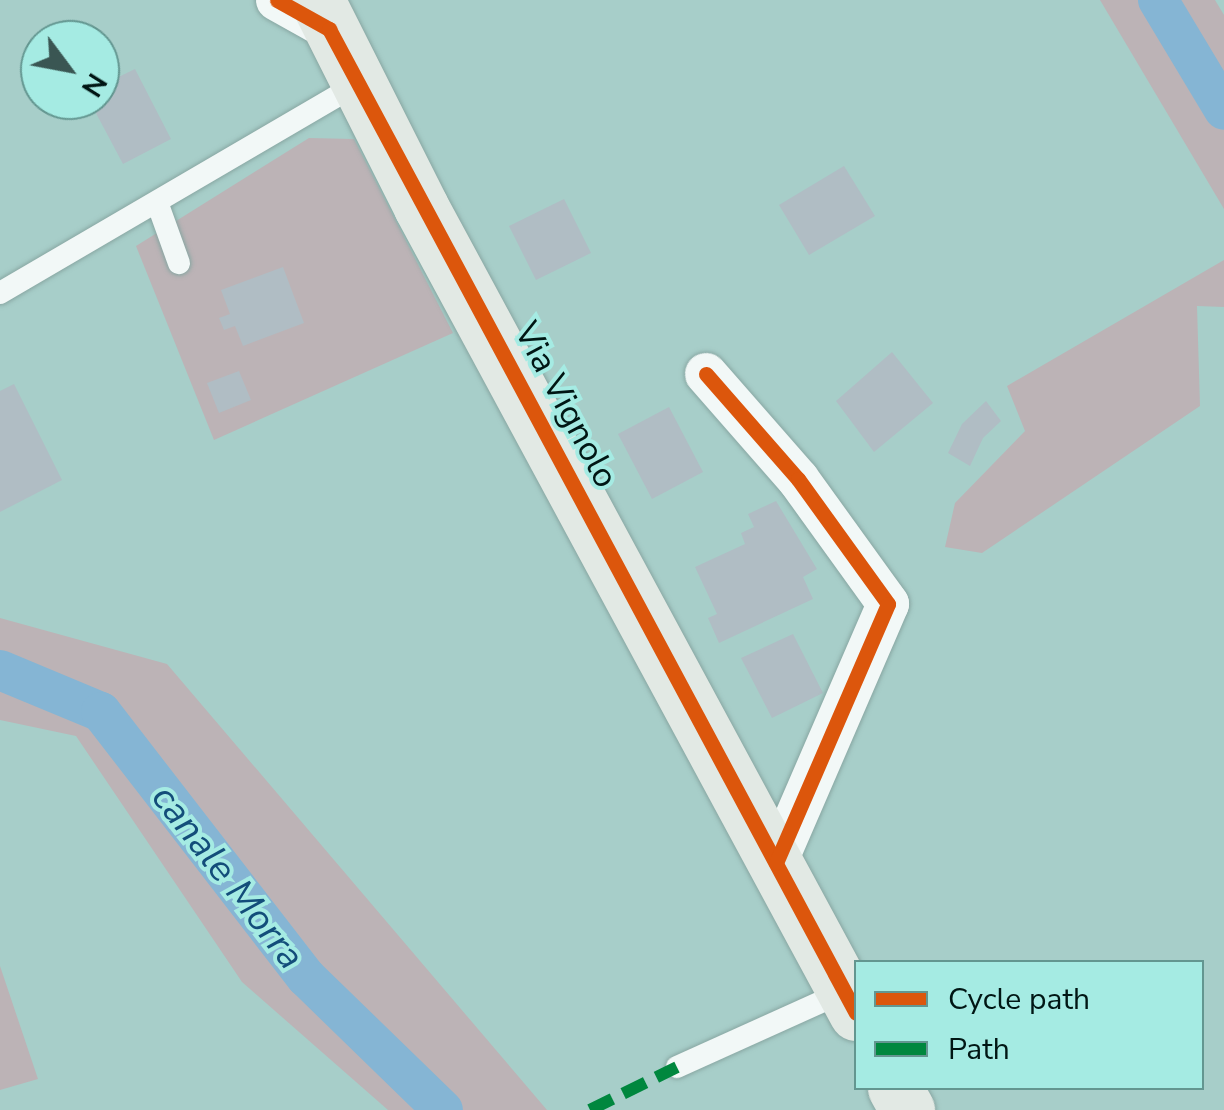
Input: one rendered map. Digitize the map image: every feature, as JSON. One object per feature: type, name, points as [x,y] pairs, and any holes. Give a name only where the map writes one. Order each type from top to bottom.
[{"type":"main road","name":"Via Vignolo","points":[[323,14],[357,84],[851,1002]]},
{"type":"street","name":"Via Vignolo","points":[[277,0],[323,14]]},
{"type":"street","points":[[706,374],[798,479],[888,604],[776,864]]},
{"type":"lane","points":[[0,293],[357,84]]},
{"type":"lane","points":[[157,202],[179,263]]},
{"type":"lane","points":[[677,1067],[851,1002]]},
{"type":"shaded area","points":[[1100,0],[1215,0],[1224,15],[1224,209]]},
{"type":"shaded area","points":[[309,138],[354,139],[453,333],[214,440],[136,246]]},
{"type":"shaded area","points":[[1224,260],[1224,307],[1197,306],[1200,406],[982,553],[945,547],[955,503],[1025,431],[1007,386]]},
{"type":"shaded area","points":[[0,618],[167,664],[547,1110],[388,1110],[242,982],[76,736],[0,720]]},
{"type":"shaded area","points":[[0,966],[38,1079],[0,1090]]},
{"type":"building","points":[[135,69],[171,139],[123,164],[100,120],[120,120],[120,76]]},
{"type":"building","points":[[844,166],[875,216],[809,255],[779,205]]},
{"type":"building","points":[[564,199],[591,253],[536,280],[509,226]]},
{"type":"building","points":[[283,267],[304,323],[243,346],[235,326],[224,330],[219,318],[230,314],[221,290]]},
{"type":"building","points":[[892,352],[933,403],[874,452],[836,401]]},
{"type":"building","points":[[239,371],[251,400],[219,413],[207,383]]},
{"type":"building","points":[[14,384],[62,480],[0,512],[0,391]]},
{"type":"building","points":[[986,401],[1001,421],[983,438],[970,466],[948,453],[962,424]]},
{"type":"building","points":[[669,407],[703,472],[652,499],[618,434]]},
{"type":"building","points":[[776,501],[817,569],[803,577],[813,599],[719,643],[708,618],[717,614],[695,567],[745,544],[741,533],[754,527],[748,514]]},
{"type":"building","points":[[793,634],[823,693],[772,718],[741,658]]},
{"type":"waterway","points":[[1158,0],[1224,110]]},
{"type":"waterway","name":"canale Morra","points":[[0,670],[101,712],[306,977],[443,1110]]},
{"type":"marked path","points":[[590,1110],[677,1067]]},
{"type":"cycle path","points":[[277,0],[329,29],[854,1009]]},
{"type":"cycle path","points":[[706,374],[798,479],[888,604],[776,863]]}]
